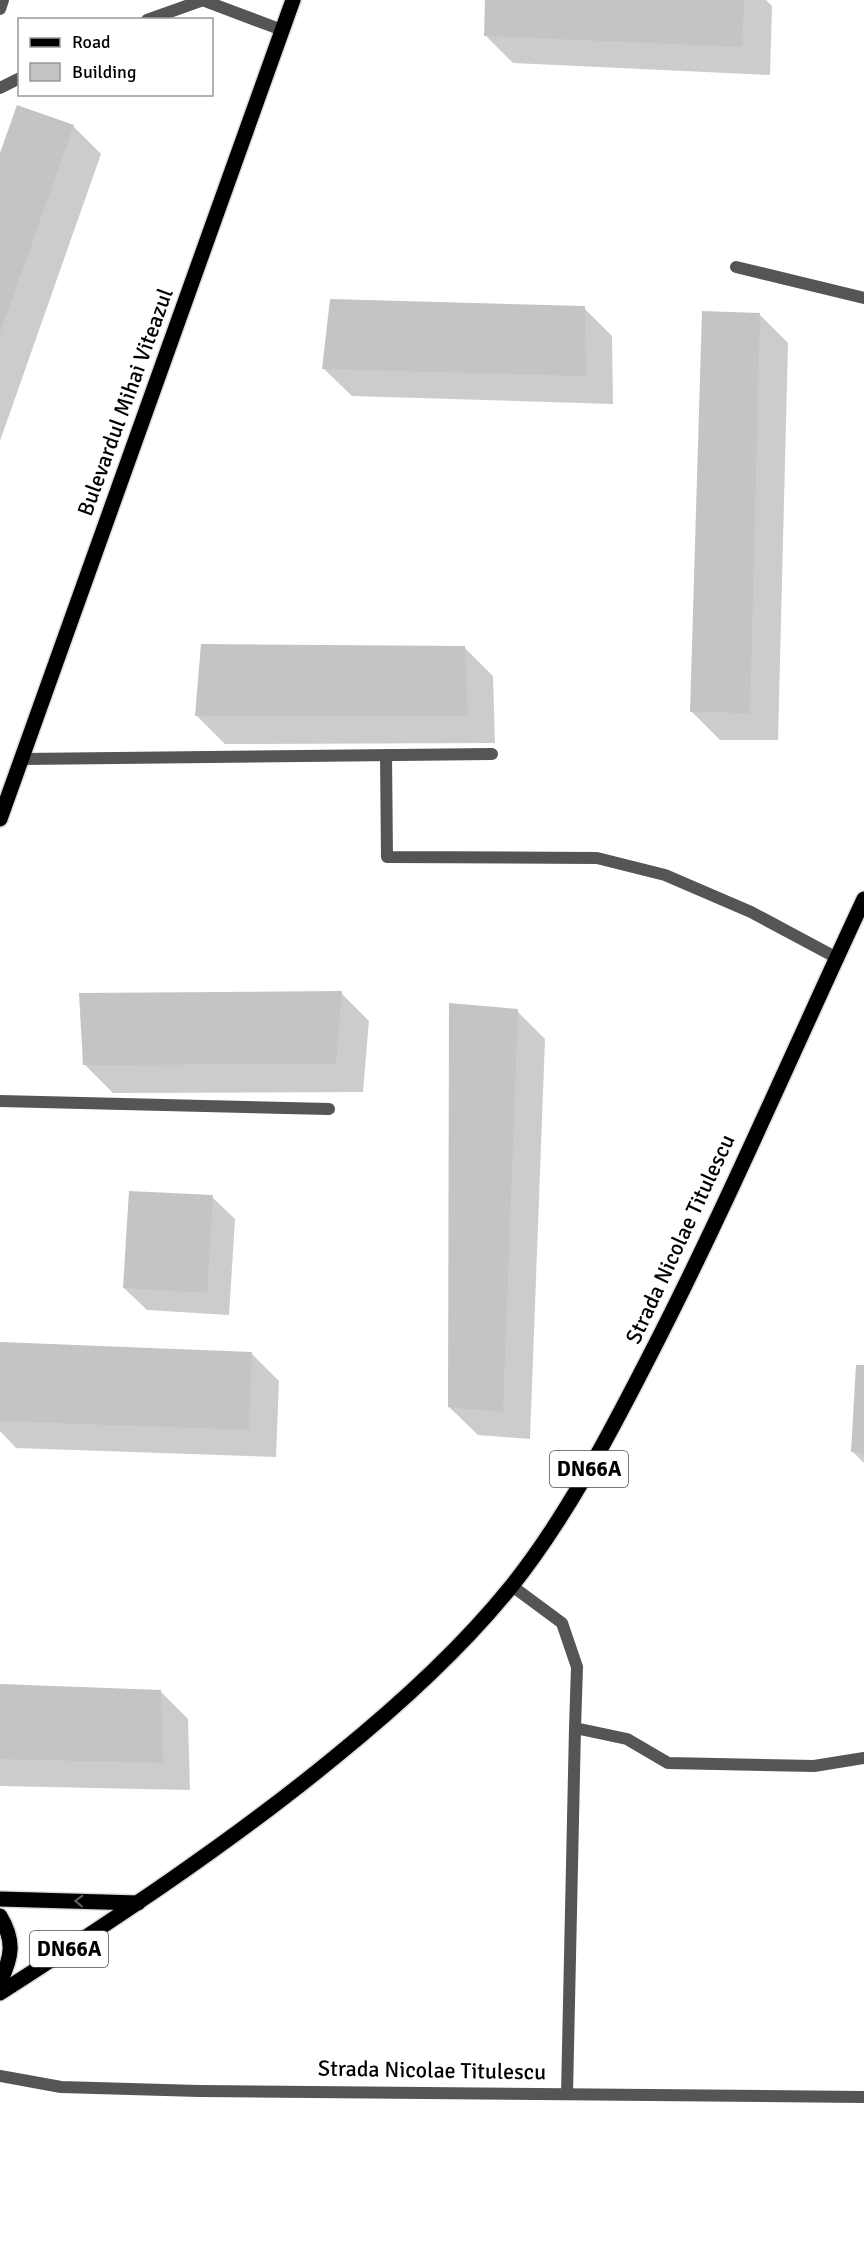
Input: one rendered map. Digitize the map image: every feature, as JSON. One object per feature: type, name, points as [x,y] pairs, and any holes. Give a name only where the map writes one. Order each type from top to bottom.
[{"type":"main road","name":"Bulevardul Mihai Viteazul","points":[[0,819],[293,0]]},
{"type":"main road","name":"Strada Nicolae Titulescu","points":[[0,1993],[138,1903],[272,1809],[369,1729],[459,1647],[512,1586],[571,1501],[648,1359],[683,1289],[864,899]]},
{"type":"main road","points":[[0,1899],[138,1903]]},
{"type":"main road","points":[[0,1916],[11,1937],[9,1963],[0,1982]]},
{"type":"street","points":[[0,9],[3,0]]},
{"type":"street","points":[[153,18],[203,0],[282,30]]},
{"type":"street","points":[[0,88],[18,79]]},
{"type":"street","points":[[736,267],[864,298]]},
{"type":"street","points":[[22,759],[492,754]]},
{"type":"street","points":[[386,755],[387,857],[597,858],[665,875],[751,912],[837,958]]},
{"type":"street","points":[[0,1101],[329,1109]]},
{"type":"street","points":[[512,1586],[562,1623],[577,1667],[567,2094]]},
{"type":"street","points":[[575,1728],[627,1739],[668,1763],[814,1766],[864,1758]]},
{"type":"street","name":"Strada Nicolae Titulescu","points":[[0,2076],[61,2087],[199,2091],[864,2097]]},
{"type":"building","points":[[485,0],[744,0],[742,47],[484,36]]},
{"type":"building","points":[[17,105],[74,125],[0,333],[0,153]]},
{"type":"building","points":[[330,299],[585,306],[586,376],[322,369]]},
{"type":"building","points":[[702,311],[760,313],[750,713],[690,712]]},
{"type":"building","points":[[201,644],[465,646],[468,716],[195,716]]},
{"type":"building","points":[[342,991],[336,1064],[83,1065],[79,993]]},
{"type":"building","points":[[449,1003],[518,1009],[503,1412],[448,1407]]},
{"type":"building","points":[[129,1191],[213,1195],[207,1293],[123,1288]]},
{"type":"building","points":[[0,1342],[252,1352],[249,1430],[0,1421]]},
{"type":"building","points":[[856,1365],[864,1365],[864,1453],[851,1452]]},
{"type":"building","points":[[0,1684],[161,1690],[163,1763],[0,1759]]}]
